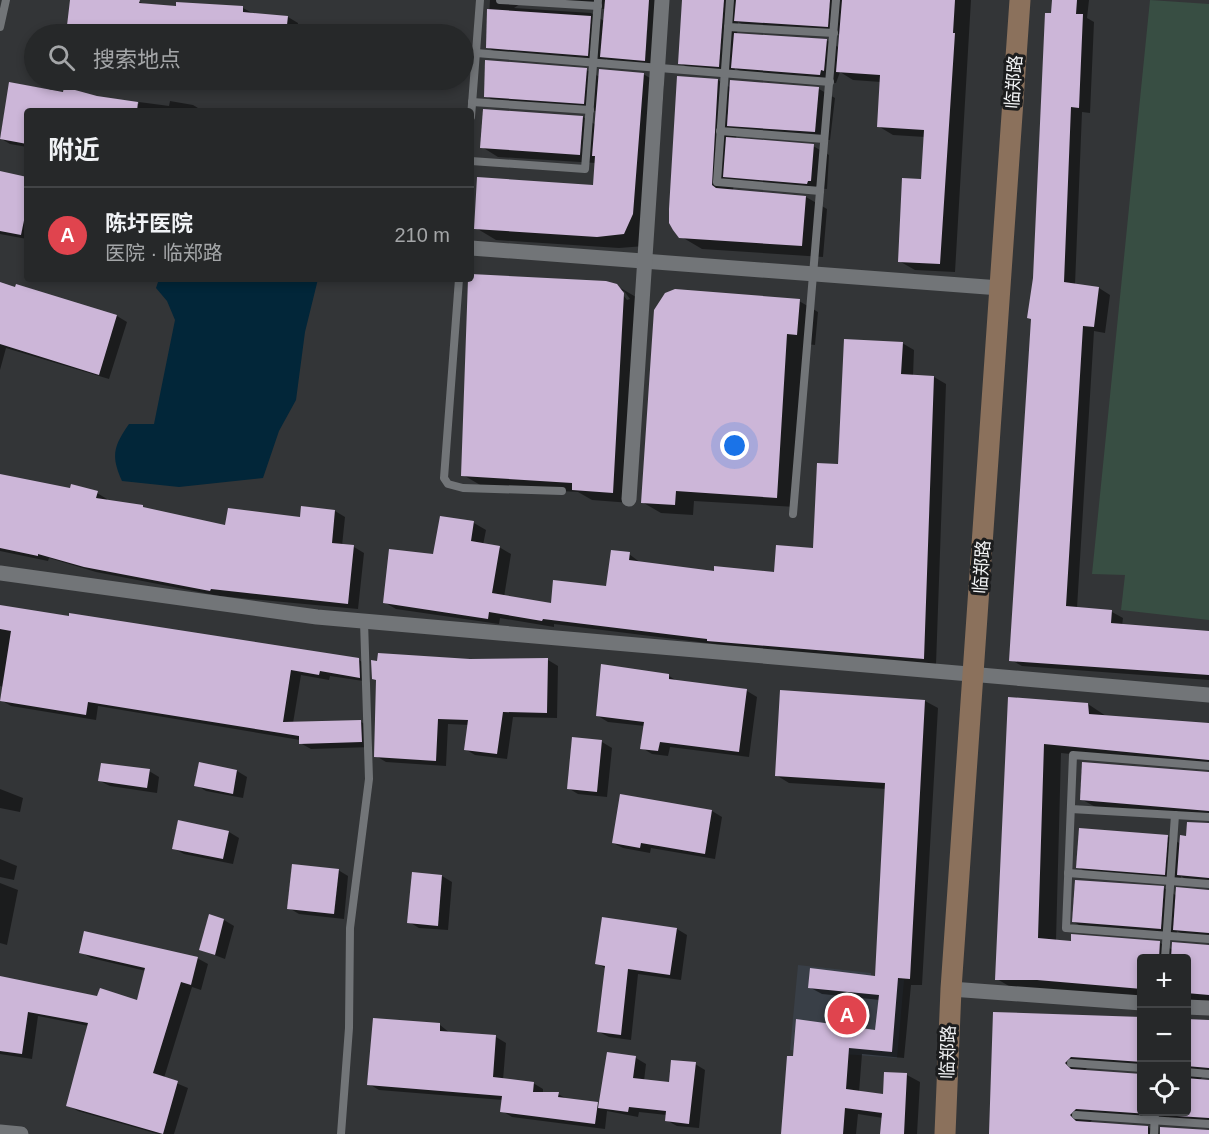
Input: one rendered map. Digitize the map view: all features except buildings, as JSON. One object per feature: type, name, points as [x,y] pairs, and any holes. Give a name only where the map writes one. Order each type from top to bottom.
[{"type":"main road","name":"临郑路","points":[[945,1134],[951,989],[975,676],[1020,0]]},
{"type":"street","points":[[629,499],[662,0]]},
{"type":"street","points":[[474,248],[1000,288]]},
{"type":"street","points":[[0,573],[317,617],[1209,695]]},
{"type":"street","points":[[951,989],[1137,1003]]},
{"type":"street","points":[[1191,1007],[1209,1008]]},
{"type":"street","points":[[0,1132],[21,1134]]},
{"type":"lane","points":[[0,27],[6,0]]},
{"type":"lane","points":[[474,77],[480,0]]},
{"type":"lane","points":[[474,161],[585,169],[598,3],[500,0]]},
{"type":"lane","points":[[729,0],[717,182],[820,191]]},
{"type":"lane","points":[[794,514],[836,0]]},
{"type":"lane","points":[[728,27],[834,33]]},
{"type":"lane","points":[[476,52],[830,82]]},
{"type":"lane","points":[[472,108],[473,90]]},
{"type":"lane","points":[[472,102],[590,110]]},
{"type":"lane","points":[[720,131],[824,139]]},
{"type":"lane","points":[[459,282],[444,478],[448,484],[463,488],[562,491]]},
{"type":"lane","points":[[341,1134],[349,1028],[350,928],[369,779],[364,621]]},
{"type":"lane","points":[[1209,766],[1073,755],[1066,928],[1209,939]]},
{"type":"lane","points":[[1071,808],[1209,817]]},
{"type":"lane","points":[[1165,954],[1175,815]]},
{"type":"lane","points":[[1068,873],[1209,884]]},
{"type":"lane","points":[[1071,1063],[1137,1068]]},
{"type":"lane","points":[[1191,1072],[1209,1074]]},
{"type":"lane","points":[[1076,1114],[1137,1116]]},
{"type":"lane","points":[[1154,1134],[1155,1116],[1209,1124]]},
{"type":"shaded area","points":[[798,965],[871,973],[871,978],[904,980],[897,1058],[790,1050]]},
{"type":"green space","points":[[1150,0],[1209,4],[1209,620],[1121,610],[1125,575],[1092,574]]},
{"type":"water","points":[[158,282],[317,282],[305,332],[296,400],[279,431],[263,478],[179,487],[122,481],[116,465],[115,452],[129,424],[154,424],[175,320],[167,301],[156,288]]},
{"type":"place","name":"陈圩医院","points":[[847,1015]]}]
